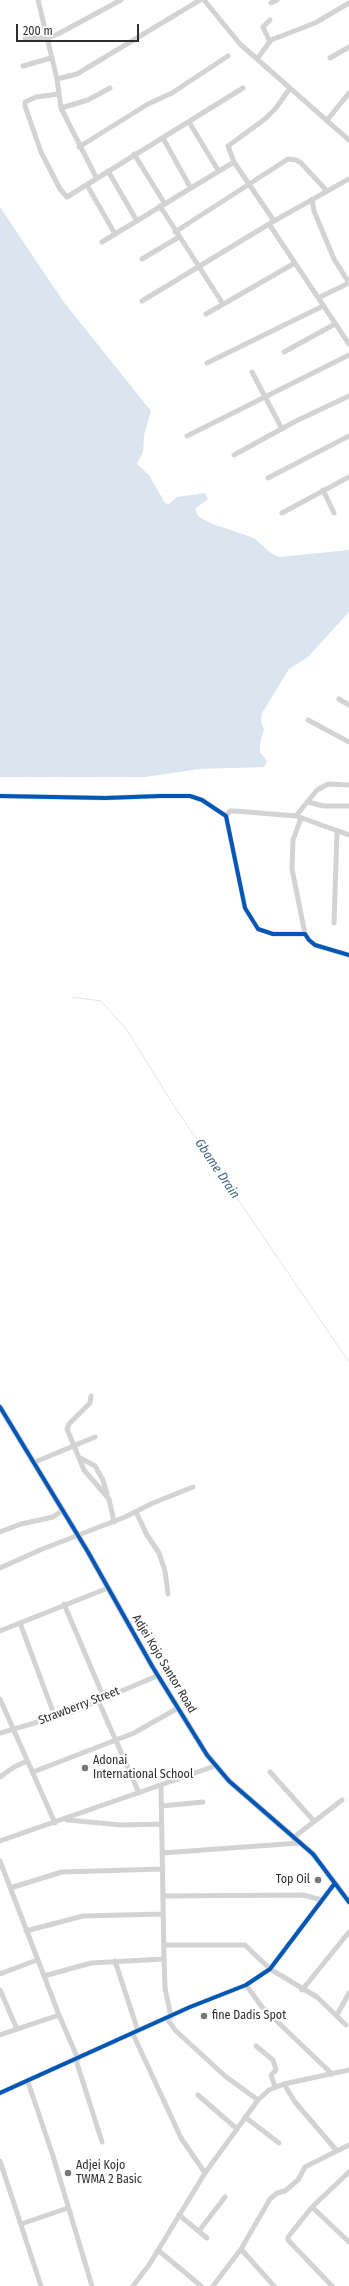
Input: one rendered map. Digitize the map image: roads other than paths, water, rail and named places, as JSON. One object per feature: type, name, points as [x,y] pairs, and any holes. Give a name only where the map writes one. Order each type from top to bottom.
[{"type":"street","points":[[38,0],[57,79],[61,108],[97,179]]},
{"type":"street","points":[[25,38],[47,38],[71,28],[121,0]]},
{"type":"street","points":[[57,79],[77,74],[200,0]]},
{"type":"street","points":[[204,0],[228,30],[257,59],[348,137]]},
{"type":"street","points":[[271,3],[277,0]]},
{"type":"street","points":[[257,59],[270,42],[276,38],[315,23],[349,4]]},
{"type":"street","points":[[270,20],[263,27],[270,42]]},
{"type":"street","points":[[330,58],[349,47]]},
{"type":"street","points":[[80,147],[148,104],[172,93],[228,56]]},
{"type":"street","points":[[23,66],[51,58]]},
{"type":"street","points":[[61,108],[88,100],[110,88]]},
{"type":"street","points":[[59,94],[36,97],[25,102],[28,116],[41,152],[64,195],[70,197],[134,154],[163,138],[243,88]]},
{"type":"street","points":[[290,88],[276,108],[265,119],[228,146],[234,162],[272,223],[294,263],[349,343]]},
{"type":"street","points":[[328,119],[349,93]]},
{"type":"street","points":[[189,122],[218,170]]},
{"type":"street","points":[[163,138],[190,187]]},
{"type":"street","points":[[134,154],[175,232],[223,304]]},
{"type":"street","points":[[175,232],[248,183],[288,159],[292,158],[300,163],[327,191]]},
{"type":"street","points":[[102,242],[218,170],[234,162]]},
{"type":"street","points":[[108,171],[137,221]]},
{"type":"street","points":[[142,301],[312,199],[349,179]]},
{"type":"street","points":[[87,185],[115,234]]},
{"type":"street","points":[[312,199],[314,211],[334,259],[349,283],[318,298]]},
{"type":"street","points":[[142,259],[179,238]]},
{"type":"street","points":[[206,314],[294,263]]},
{"type":"street","points":[[207,363],[323,306]]},
{"type":"street","points":[[284,352],[335,324]]},
{"type":"street","points":[[187,436],[349,355]]},
{"type":"street","points":[[252,372],[282,429]]},
{"type":"street","points":[[234,455],[282,429],[349,396]]},
{"type":"street","points":[[268,478],[349,436]]},
{"type":"street","points":[[282,512],[349,476]]},
{"type":"street","points":[[323,490],[334,513]]},
{"type":"street","points":[[339,699],[349,705]]},
{"type":"street","points":[[308,720],[349,742]]},
{"type":"street","points":[[349,785],[328,784],[317,790],[307,802],[299,817],[293,840],[292,869],[306,934],[309,940],[315,945],[349,955]]},
{"type":"street","points":[[0,796],[105,798],[190,796],[202,800],[226,816],[245,908],[252,923],[265,933],[306,934]]},
{"type":"street","points":[[307,802],[324,806],[349,806]]},
{"type":"street","points":[[226,816],[230,811],[235,811],[299,817],[349,836]]},
{"type":"street","points":[[334,923],[337,832]]},
{"type":"street","points":[[91,1396],[90,1403],[67,1427],[74,1447],[80,1458],[81,1466],[89,1477],[107,1495]]},
{"type":"street","name":"Adjei Kojo Santor Road","points":[[0,1407],[35,1462],[78,1535],[157,1676],[215,1766],[229,1781],[313,1854],[349,1902]]},
{"type":"street","points":[[35,1462],[95,1437]]},
{"type":"street","points":[[80,1458],[95,1466],[103,1480],[111,1503],[114,1522]]},
{"type":"street","points":[[0,1568],[78,1535],[114,1522],[153,1503],[193,1487]]},
{"type":"street","points":[[0,1532],[21,1524],[53,1517],[63,1510]]},
{"type":"street","points":[[136,1512],[147,1535],[159,1553],[165,1571],[168,1594]]},
{"type":"street","points":[[0,1631],[64,1604],[108,1588]]},
{"type":"street","points":[[64,1604],[104,1698]]},
{"type":"street","points":[[20,1623],[55,1717]]},
{"type":"street","name":"Strawberry Street","points":[[0,1733],[55,1717],[157,1676]]},
{"type":"street","points":[[0,1699],[55,1823]]},
{"type":"street","points":[[98,1700],[139,1793]]},
{"type":"street","points":[[33,1772],[134,1733],[178,1708]]},
{"type":"street","points":[[0,1777],[14,1767],[27,1761]]},
{"type":"street","points":[[0,1841],[66,1820],[215,1766]]},
{"type":"street","points":[[270,1772],[314,1821]]},
{"type":"street","points":[[161,1785],[164,1959],[165,1988],[169,2018],[176,2031],[226,2076],[258,2100]]},
{"type":"street","points":[[293,1838],[342,1800]]},
{"type":"street","points":[[162,1806],[203,1802]]},
{"type":"street","points":[[66,1820],[122,1825],[162,1824]]},
{"type":"street","points":[[162,1853],[299,1843]]},
{"type":"street","points":[[0,1861],[26,1932],[77,2059],[102,2142]]},
{"type":"street","points":[[10,1888],[62,1872],[163,1869]]},
{"type":"street","points":[[0,2093],[246,1985],[270,1969],[335,1882]]},
{"type":"street","points":[[163,1896],[303,1895],[322,1900]]},
{"type":"street","points":[[26,1932],[83,1916],[163,1914]]},
{"type":"street","points":[[302,1990],[349,1932]]},
{"type":"street","points":[[164,1945],[241,1944],[248,1947],[270,1969],[302,1990],[317,1997],[346,2025]]},
{"type":"street","points":[[44,1976],[90,1963],[164,1959]]},
{"type":"street","points":[[0,1974],[38,1960]]},
{"type":"street","points":[[115,1961],[136,2032],[181,2138],[205,2173]]},
{"type":"street","points":[[246,1985],[262,2007],[332,2074]]},
{"type":"street","points":[[0,1990],[17,2029]]},
{"type":"street","points":[[337,2015],[349,1993]]},
{"type":"street","points":[[0,2035],[59,2014]]},
{"type":"street","points":[[256,2046],[273,2060],[276,2070],[271,2075],[275,2087]]},
{"type":"street","points":[[134,2286],[205,2173],[258,2100],[275,2087],[284,2084],[349,2070]]},
{"type":"street","points":[[28,2082],[53,2156],[92,2286]]},
{"type":"street","points":[[284,2084],[295,2102],[337,2152]]},
{"type":"street","points":[[198,2095],[237,2129]]},
{"type":"street","points":[[245,2117],[279,2143]]},
{"type":"street","points":[[214,2286],[241,2249],[270,2199],[277,2193],[285,2191],[298,2180],[305,2167],[349,2145]]},
{"type":"street","points":[[0,2160],[3,2177],[21,2224],[41,2286]]},
{"type":"street","points":[[332,2286],[288,2240],[288,2237],[312,2207],[349,2172]]},
{"type":"street","points":[[199,2231],[225,2197]]},
{"type":"street","points":[[312,2207],[349,2242]]},
{"type":"street","points":[[21,2224],[68,2208]]},
{"type":"street","points":[[179,2215],[207,2238]]},
{"type":"street","points":[[241,2249],[274,2286]]},
{"type":"street","points":[[158,2250],[202,2286]]},
{"type":"waterway","name":"Gbame Drain","points":[[72,997],[101,1001],[127,1030],[174,1106],[349,1362]]},
{"type":"place","name":"Adonai International School","points":[[85,1768]]},
{"type":"place","name":"Top Oil","points":[[318,1880]]},
{"type":"place","name":"fine Dadis Spot","points":[[204,2016]]},
{"type":"place","name":"Adjei Kojo TWMA 2 Basic","points":[[68,2173]]}]
